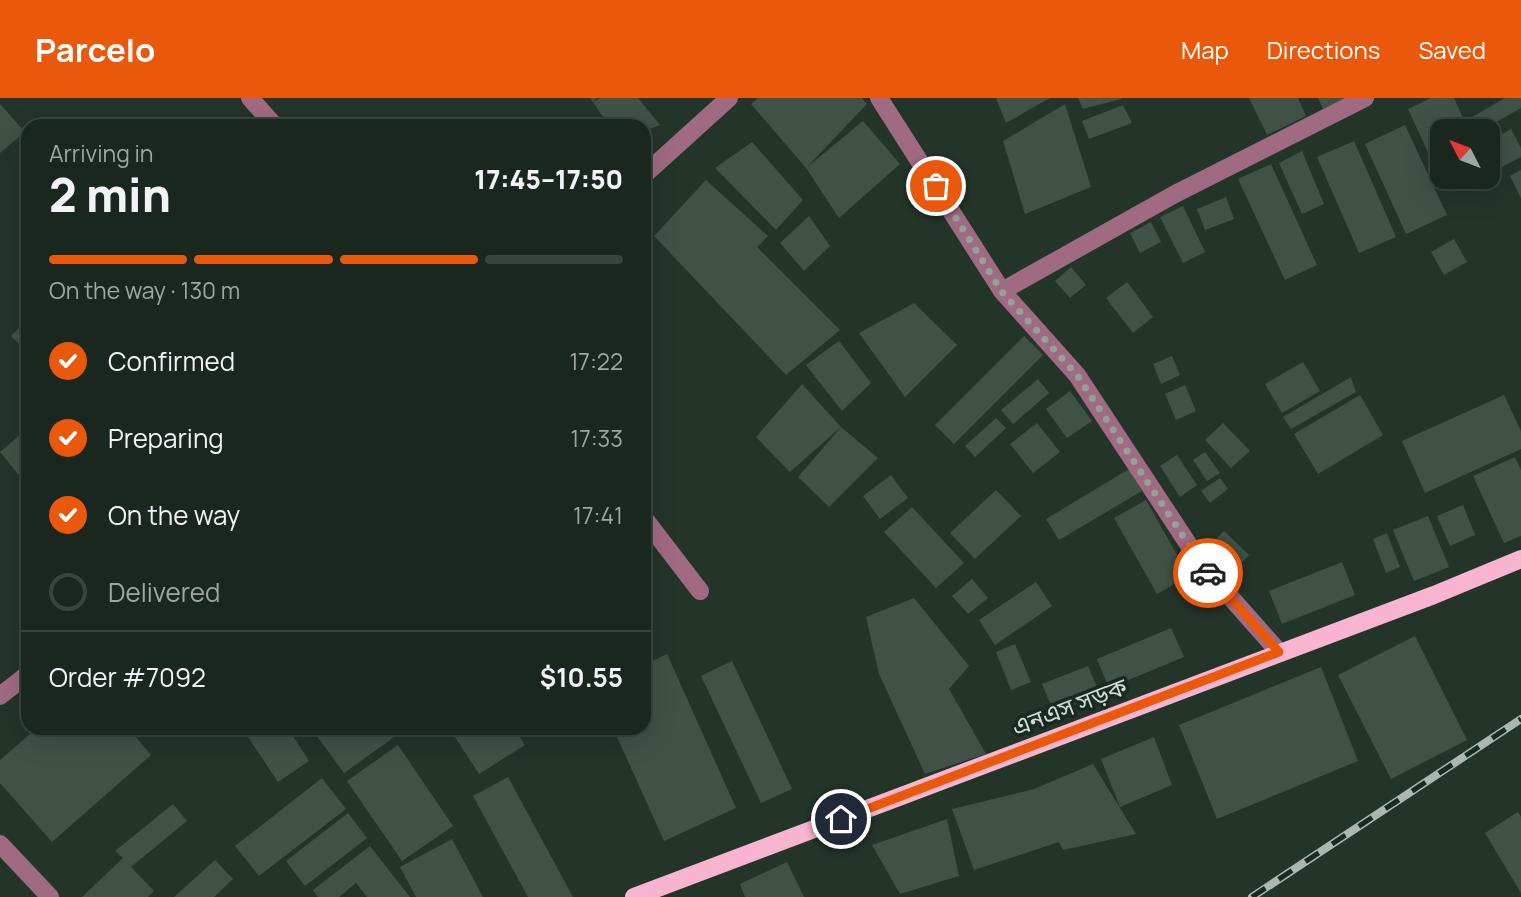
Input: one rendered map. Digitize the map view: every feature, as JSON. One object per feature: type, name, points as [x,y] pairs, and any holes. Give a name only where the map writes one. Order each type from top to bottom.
[{"type":"main road","name":"এনএস সড়ক","points":[[634,897],[1434,595],[1521,559]]},
{"type":"street","points":[[250,98],[269,119]]},
{"type":"street","points":[[651,169],[729,98]]},
{"type":"street","points":[[879,98],[1002,292],[1077,375],[1202,565],[1279,652]]},
{"type":"street","points":[[1002,292],[1175,194],[1365,98]]},
{"type":"street","points":[[651,527],[700,591]]},
{"type":"street","points":[[0,696],[21,680]]},
{"type":"street","points":[[0,844],[50,897]]},
{"type":"building","points":[[600,98],[638,98],[660,125],[651,128],[651,119],[604,119],[593,102]]},
{"type":"building","points":[[758,98],[862,98],[867,104],[806,168],[751,104]]},
{"type":"building","points":[[996,98],[1050,98],[1006,123]]},
{"type":"building","points":[[1078,98],[1121,98],[1121,99],[1083,109]]},
{"type":"building","points":[[1249,98],[1298,98],[1306,116],[1267,135]]},
{"type":"building","points":[[1318,98],[1352,98],[1324,111]]},
{"type":"building","points":[[1431,98],[1454,98],[1464,119],[1430,119],[1430,157],[1408,109]]},
{"type":"building","points":[[1505,98],[1521,98],[1521,108],[1500,120],[1472,117]]},
{"type":"building","points":[[0,104],[21,128],[21,135],[0,153]]},
{"type":"building","points":[[1065,104],[1091,187],[1025,214],[1003,141]]},
{"type":"building","points":[[1123,105],[1132,123],[1089,139],[1082,121]]},
{"type":"building","points":[[863,121],[900,164],[839,218],[806,168]]},
{"type":"building","points":[[1405,125],[1430,179],[1430,189],[1435,189],[1447,215],[1406,234],[1365,144]]},
{"type":"building","points":[[1511,129],[1521,148],[1521,157],[1500,168],[1500,135]]},
{"type":"building","points":[[1354,141],[1396,237],[1359,253],[1317,157]]},
{"type":"building","points":[[752,142],[803,200],[776,230],[715,168]]},
{"type":"building","points":[[1302,151],[1324,204],[1302,214],[1279,163]]},
{"type":"building","points":[[1271,164],[1317,265],[1285,280],[1238,179]]},
{"type":"building","points":[[1521,170],[1521,198],[1510,176]]},
{"type":"building","points":[[706,180],[768,236],[757,247],[840,330],[786,375],[654,236]]},
{"type":"building","points":[[1226,197],[1234,219],[1205,230],[1197,209]]},
{"type":"building","points":[[1183,206],[1205,252],[1183,263],[1160,217]]},
{"type":"building","points":[[809,216],[830,246],[804,271],[780,243]]},
{"type":"building","points":[[1151,222],[1161,242],[1140,253],[1130,233]]},
{"type":"building","points":[[1454,239],[1467,262],[1444,275],[1431,252]]},
{"type":"building","points":[[1071,267],[1086,285],[1070,298],[1055,281]]},
{"type":"building","points":[[1127,282],[1153,317],[1133,333],[1106,298]]},
{"type":"building","points":[[914,303],[957,345],[905,397],[859,333]]},
{"type":"building","points":[[21,326],[21,345],[11,336]]},
{"type":"building","points":[[1024,336],[1043,355],[954,444],[935,425]]},
{"type":"building","points":[[839,341],[871,383],[842,411],[806,365]]},
{"type":"building","points":[[1172,356],[1180,375],[1161,384],[1153,364]]},
{"type":"building","points":[[1303,362],[1320,391],[1282,413],[1265,384]]},
{"type":"building","points":[[1351,377],[1356,392],[1291,429],[1283,417]]},
{"type":"building","points":[[1038,379],[1049,393],[1013,424],[1001,410]]},
{"type":"building","points":[[802,384],[841,427],[790,472],[756,437]]},
{"type":"building","points":[[1185,385],[1196,411],[1176,420],[1165,394]]},
{"type":"building","points":[[1070,391],[1092,421],[1067,438],[1046,409]]},
{"type":"building","points":[[1360,395],[1383,435],[1318,474],[1294,434]]},
{"type":"building","points":[[1504,395],[1521,431],[1521,449],[1425,493],[1402,441]]},
{"type":"building","points":[[996,418],[1006,428],[975,457],[965,446]]},
{"type":"building","points":[[1037,423],[1060,452],[1033,473],[1010,444]]},
{"type":"building","points":[[1223,423],[1250,451],[1231,468],[1205,440]]},
{"type":"building","points":[[841,427],[878,458],[829,507],[798,477]]},
{"type":"building","points":[[21,434],[21,478],[0,452]]},
{"type":"building","points":[[1205,452],[1220,473],[1207,481],[1193,460]]},
{"type":"building","points":[[1177,455],[1197,485],[1180,497],[1160,466]]},
{"type":"building","points":[[1515,457],[1521,470],[1521,536],[1504,543],[1473,476]]},
{"type":"building","points":[[1129,469],[1142,491],[1059,540],[1046,519]]},
{"type":"building","points":[[891,475],[908,498],[880,519],[863,496]]},
{"type":"building","points":[[1220,478],[1228,489],[1210,503],[1201,491]]},
{"type":"building","points":[[996,490],[1021,516],[975,559],[950,533]]},
{"type":"building","points":[[1146,500],[1189,576],[1157,594],[1114,518]]},
{"type":"building","points":[[1463,505],[1475,535],[1450,546],[1437,516]]},
{"type":"building","points":[[912,507],[964,563],[936,588],[884,532]]},
{"type":"building","points":[[1428,516],[1449,567],[1414,581],[1393,530]]},
{"type":"building","points":[[1224,531],[1249,555],[1236,569],[1210,545]]},
{"type":"building","points":[[1387,533],[1400,567],[1386,573],[1373,539]]},
{"type":"building","points":[[1342,562],[1355,595],[1282,624],[1269,591]]},
{"type":"building","points":[[972,579],[988,598],[968,614],[952,596]]},
{"type":"building","points":[[1036,582],[1052,606],[995,645],[979,620]]},
{"type":"building","points":[[914,598],[969,666],[949,689],[986,754],[925,774],[879,674],[866,617]]},
{"type":"building","points":[[1171,628],[1184,657],[1109,688],[1097,659]]},
{"type":"building","points":[[1415,636],[1467,740],[1391,779],[1338,675]]},
{"type":"building","points":[[1015,644],[1031,682],[1011,690],[996,652]]},
{"type":"building","points":[[667,654],[736,808],[664,841],[616,735],[651,735],[651,662]]},
{"type":"building","points":[[732,661],[792,789],[761,803],[701,676]]},
{"type":"building","points":[[1088,666],[1100,695],[1054,713],[1042,684]]},
{"type":"building","points":[[1321,667],[1358,761],[1217,819],[1179,725]]},
{"type":"building","points":[[29,735],[134,735],[151,755],[52,842],[0,783],[0,760]]},
{"type":"building","points":[[247,735],[292,735],[309,761],[278,782]]},
{"type":"building","points":[[316,735],[391,735],[393,738],[344,773]]},
{"type":"building","points":[[454,735],[519,735],[525,745],[479,774]]},
{"type":"building","points":[[1154,737],[1172,785],[1120,807],[1101,759]]},
{"type":"building","points":[[398,745],[453,826],[402,861],[347,781]]},
{"type":"building","points":[[1093,764],[1136,834],[1063,850],[1059,842],[974,870],[952,809],[1034,789]]},
{"type":"building","points":[[508,777],[573,897],[528,897],[473,796]]},
{"type":"building","points":[[322,778],[346,809],[259,876],[235,846]]},
{"type":"building","points":[[173,804],[187,821],[131,867],[154,891],[148,897],[82,897],[123,858],[115,851]]},
{"type":"building","points":[[1518,812],[1521,817],[1521,893],[1485,833]]},
{"type":"building","points":[[348,813],[367,838],[305,886],[286,861]]},
{"type":"building","points":[[947,819],[959,876],[900,894],[872,845]]},
{"type":"building","points":[[452,839],[483,897],[416,897],[400,867]]},
{"type":"building","points":[[370,846],[410,897],[367,897],[356,883],[339,897],[318,897],[313,890]]},
{"type":"building","points":[[215,860],[233,879],[214,897],[174,897]]},
{"type":"building","points":[[787,862],[804,897],[745,897],[740,884]]},
{"type":"railway","points":[[1252,897],[1521,719]]},
{"type":"way so far","points":[[936,186],[1002,292],[1077,375],[1208,573]]},
{"type":"route","points":[[841,819],[1279,652],[1208,573]]}]
